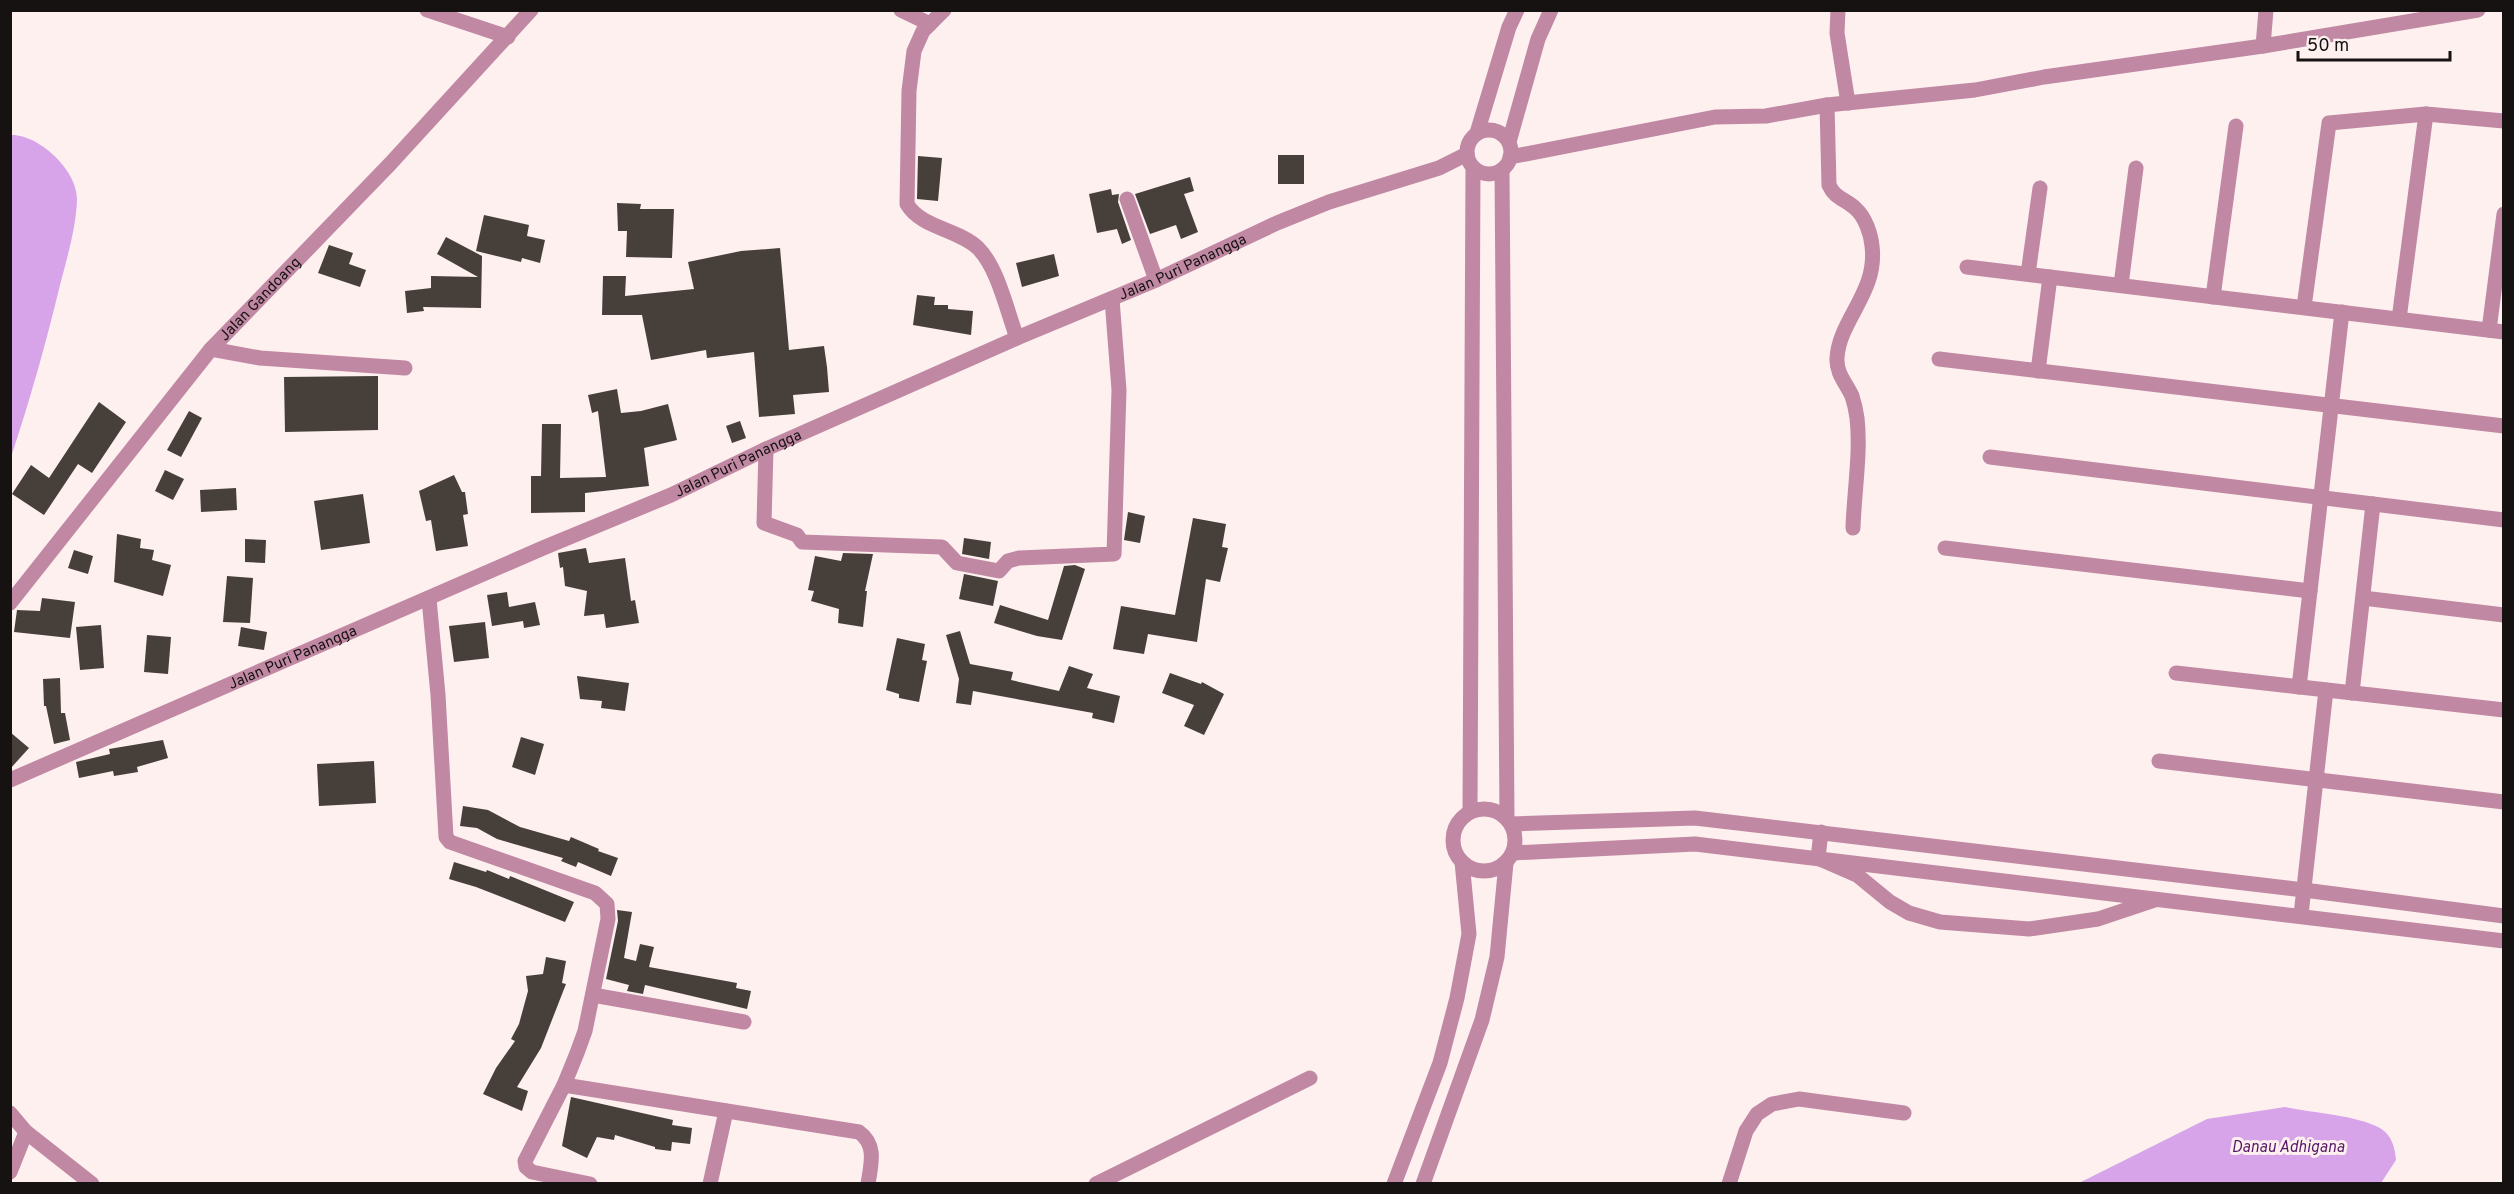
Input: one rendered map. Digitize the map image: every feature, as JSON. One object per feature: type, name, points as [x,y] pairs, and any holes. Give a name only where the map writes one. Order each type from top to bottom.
[{"type":"street","points":[[427,10],[508,37]]},
{"type":"street","name":"Jalan Gandoang","points":[[10,603],[211,350],[382,173],[531,10]]},
{"type":"street","points":[[901,10],[930,24]]},
{"type":"street","points":[[944,10],[923,31],[914,51],[909,92],[907,204],[911,212],[955,233],[977,247],[990,263],[1017,338]]},
{"type":"street","points":[[1477,133],[1509,27],[1517,10]]},
{"type":"street","points":[[1423,1184],[1482,1020],[1497,957],[1510,858],[1516,841],[1509,821],[1507,156],[1538,39],[1551,10]]},
{"type":"street","points":[[1838,10],[1838,33],[1848,104]]},
{"type":"street","points":[[2263,46],[2266,10]]},
{"type":"street","points":[[1470,161],[1487,174],[1507,156],[1715,117],[1766,116],[1827,105],[1974,90],[2124,64],[2263,46],[2478,10]]},
{"type":"street","points":[[1827,105],[1829,185],[1839,199],[1856,208],[1866,225],[1873,247],[1869,283],[1844,332],[1836,360],[1839,374],[1851,396],[1857,417],[1858,443],[1853,528]]},
{"type":"street","points":[[2304,307],[2329,123],[2426,114],[2504,121]]},
{"type":"street","points":[[2399,319],[2426,114]]},
{"type":"street","points":[[2213,297],[2236,126]]},
{"type":"street","points":[[1470,812],[1470,140],[1484,130],[1498,132],[1507,156]]},
{"type":"street","name":"Jalan Puri Panangga","points":[[10,780],[543,548],[671,495],[766,449],[1017,338],[1156,280],[1329,202],[1439,168],[1470,161]]},
{"type":"street","points":[[2121,285],[2136,168]]},
{"type":"street","points":[[2028,274],[2040,188]]},
{"type":"street","points":[[1127,199],[1156,280]]},
{"type":"street","points":[[1968,267],[2496,331],[2504,214]]},
{"type":"street","points":[[2038,371],[2050,277]]},
{"type":"street","points":[[766,449],[764,523],[797,535],[802,542],[942,547],[957,563],[999,571],[1008,561],[1019,558],[1114,554],[1119,390],[1112,299]]},
{"type":"street","points":[[2300,687],[2342,312]]},
{"type":"street","points":[[211,350],[261,358],[405,368]]},
{"type":"street","points":[[1939,360],[2504,426]]},
{"type":"street","points":[[1990,457],[2504,520]]},
{"type":"street","points":[[2352,693],[2373,504]]},
{"type":"street","points":[[1945,548],[2310,591]]},
{"type":"street","points":[[2363,598],[2504,615]]},
{"type":"street","points":[[429,599],[438,695],[446,837],[450,842],[595,893],[607,904],[608,919],[585,1031],[564,1085],[526,1156],[526,1167],[532,1172],[590,1184]]},
{"type":"street","points":[[2176,673],[2504,710]]},
{"type":"street","points":[[2301,915],[2326,690]]},
{"type":"street","points":[[2159,760],[2504,802]]},
{"type":"street","points":[[2504,916],[1695,818],[1509,821],[1496,811],[1482,809],[1470,812],[1460,821],[1454,832],[1456,853],[1462,862],[1482,872],[1495,870],[1510,858],[1695,844],[2504,941]]},
{"type":"street","points":[[1818,858],[1821,832]]},
{"type":"street","points":[[1818,858],[1857,876],[1890,902],[1909,913],[1940,922],[2029,929],[2098,919],[2159,899]]},
{"type":"street","points":[[1394,1184],[1440,1063],[1457,998],[1469,934],[1462,862]]},
{"type":"street","points":[[593,995],[744,1022]]},
{"type":"street","points":[[1096,1184],[1310,1078]]},
{"type":"street","points":[[564,1085],[859,1132],[869,1142],[873,1152],[868,1184]]},
{"type":"street","points":[[1729,1184],[1746,1131],[1757,1114],[1772,1104],[1799,1099],[1904,1113]]},
{"type":"street","points":[[710,1184],[726,1111]]},
{"type":"street","points":[[10,1113],[26,1132],[92,1184]]},
{"type":"street","points":[[10,1172],[26,1132]]},
{"type":"water","points":[[11,135],[22,136],[33,141],[54,156],[71,177],[76,189],[77,200],[71,243],[31,393],[11,457]]},
{"type":"water","name":"Danau Adhigana","points":[[2285,1107],[2347,1117],[2380,1128],[2392,1142],[2396,1160],[2381,1183],[2079,1183],[2207,1119]]},
{"type":"building","points":[[1278,155],[1304,155],[1304,184],[1278,184]]},
{"type":"building","points":[[918,156],[942,158],[938,201],[917,199]]},
{"type":"building","points":[[1190,177],[1194,191],[1184,194],[1198,232],[1181,239],[1176,225],[1150,234],[1135,194]]},
{"type":"building","points":[[1111,189],[1112,195],[1119,194],[1118,202],[1131,240],[1122,244],[1117,229],[1097,233],[1089,194]]},
{"type":"building","points":[[617,203],[641,204],[640,209],[674,209],[672,258],[626,257],[627,231],[618,231]]},
{"type":"building","points":[[484,215],[529,225],[527,236],[545,240],[540,263],[522,258],[521,262],[476,251]]},
{"type":"building","points":[[446,237],[482,256],[481,308],[423,307],[424,311],[407,313],[405,291],[431,288],[431,276],[478,277],[437,254]]},
{"type":"building","points":[[329,245],[353,253],[349,264],[366,270],[360,287],[318,273]]},
{"type":"building","points":[[780,248],[789,350],[824,346],[827,367],[829,392],[793,395],[795,414],[759,417],[754,352],[707,358],[706,350],[651,360],[642,315],[602,315],[603,276],[626,276],[625,296],[694,289],[688,262],[741,251]]},
{"type":"building","points":[[1054,254],[1059,276],[1022,287],[1016,263]]},
{"type":"building","points":[[917,295],[935,297],[934,305],[948,305],[948,309],[973,311],[971,335],[913,325]]},
{"type":"building","points":[[378,376],[378,430],[285,432],[284,377]]},
{"type":"building","points":[[617,389],[621,413],[668,404],[677,440],[644,448],[649,486],[585,493],[585,512],[531,513],[531,476],[541,476],[542,424],[561,424],[560,478],[606,477],[598,411],[592,413],[588,395]]},
{"type":"building","points":[[99,402],[126,422],[92,473],[78,464],[44,515],[12,494],[31,465],[49,478]]},
{"type":"building","points":[[189,411],[202,418],[181,457],[167,450]]},
{"type":"building","points":[[740,421],[746,438],[732,443],[726,426]]},
{"type":"building","points":[[165,470],[184,479],[173,500],[155,491]]},
{"type":"building","points":[[454,475],[462,492],[465,492],[468,514],[463,515],[468,546],[436,551],[431,520],[426,521],[419,491]]},
{"type":"building","points":[[236,488],[237,510],[201,512],[200,490]]},
{"type":"building","points":[[363,494],[370,543],[321,550],[314,501]]},
{"type":"building","points":[[1128,512],[1145,516],[1140,543],[1124,540]]},
{"type":"building","points":[[1193,518],[1226,524],[1222,547],[1228,548],[1220,582],[1206,579],[1197,642],[1148,634],[1144,654],[1113,649],[1121,606],[1175,615]]},
{"type":"building","points":[[117,534],[141,539],[140,548],[154,550],[152,560],[171,565],[163,596],[114,582]]},
{"type":"building","points":[[964,538],[991,542],[989,559],[962,554]]},
{"type":"building","points":[[245,539],[266,540],[265,563],[245,562]]},
{"type":"building","points":[[586,548],[589,563],[625,558],[631,601],[635,600],[639,623],[606,628],[604,614],[584,616],[587,591],[565,586],[563,567],[560,568],[558,553]]},
{"type":"building","points":[[74,550],[93,556],[88,574],[68,568]]},
{"type":"building","points":[[843,553],[873,554],[865,591],[867,591],[863,627],[838,623],[839,609],[811,601],[814,591],[808,590],[815,556],[841,561]]},
{"type":"building","points":[[1075,565],[1085,569],[1062,640],[1037,636],[994,623],[1000,605],[1048,620],[1064,566]]},
{"type":"building","points":[[964,574],[998,581],[993,606],[959,599]]},
{"type":"building","points":[[227,576],[253,578],[250,623],[223,622]]},
{"type":"building","points":[[507,592],[509,607],[535,602],[540,625],[524,628],[523,621],[492,626],[487,595]]},
{"type":"building","points":[[42,598],[75,602],[70,638],[14,632],[17,610],[40,611]]},
{"type":"building","points":[[485,622],[489,658],[454,662],[449,626]]},
{"type":"building","points":[[101,625],[104,668],[80,670],[76,627]]},
{"type":"building","points":[[241,627],[267,632],[264,650],[238,646]]},
{"type":"building","points":[[960,631],[970,664],[1013,672],[1011,680],[1059,691],[1069,666],[1093,674],[1087,688],[1120,696],[1114,723],[1092,718],[1093,713],[973,691],[971,705],[956,703],[959,679],[946,635]]},
{"type":"building","points":[[147,635],[171,637],[168,674],[144,672]]},
{"type":"building","points":[[897,638],[925,644],[922,660],[927,661],[919,702],[899,698],[899,694],[886,690]]},
{"type":"building","points":[[1170,673],[1201,684],[1202,682],[1224,694],[1204,735],[1184,726],[1194,705],[1162,693]]},
{"type":"building","points":[[577,676],[629,683],[625,711],[601,708],[602,701],[580,699]]},
{"type":"building","points":[[60,678],[61,713],[65,713],[70,740],[54,744],[46,706],[44,706],[43,679]]},
{"type":"building","points":[[10,732],[29,748],[10,769]]},
{"type":"building","points":[[521,737],[544,744],[535,775],[512,767]]},
{"type":"building","points":[[163,740],[168,758],[137,767],[138,772],[114,776],[113,771],[79,778],[76,762],[110,754],[109,749]]},
{"type":"building","points":[[374,761],[376,803],[319,806],[317,764]]},
{"type":"building","points":[[463,806],[488,810],[520,827],[569,841],[571,837],[599,849],[598,851],[618,858],[611,876],[578,862],[576,867],[561,861],[563,858],[497,839],[477,828],[460,826]]},
{"type":"building","points":[[454,862],[486,872],[487,870],[509,879],[510,876],[574,902],[565,922],[476,887],[449,879]]},
{"type":"building","points":[[617,910],[632,912],[624,958],[636,961],[640,944],[654,947],[649,967],[737,983],[736,988],[751,991],[747,1009],[645,985],[643,994],[627,991],[629,985],[606,979],[618,921]]},
{"type":"building","points":[[546,957],[566,961],[562,983],[566,984],[541,1048],[517,1087],[528,1091],[522,1111],[483,1094],[496,1068],[515,1041],[511,1039],[519,1024],[528,991],[526,976],[543,974]]},
{"type":"building","points":[[571,1097],[673,1120],[672,1125],[692,1128],[690,1144],[672,1142],[671,1151],[655,1149],[655,1147],[615,1135],[614,1140],[597,1137],[587,1158],[562,1146]]}]
